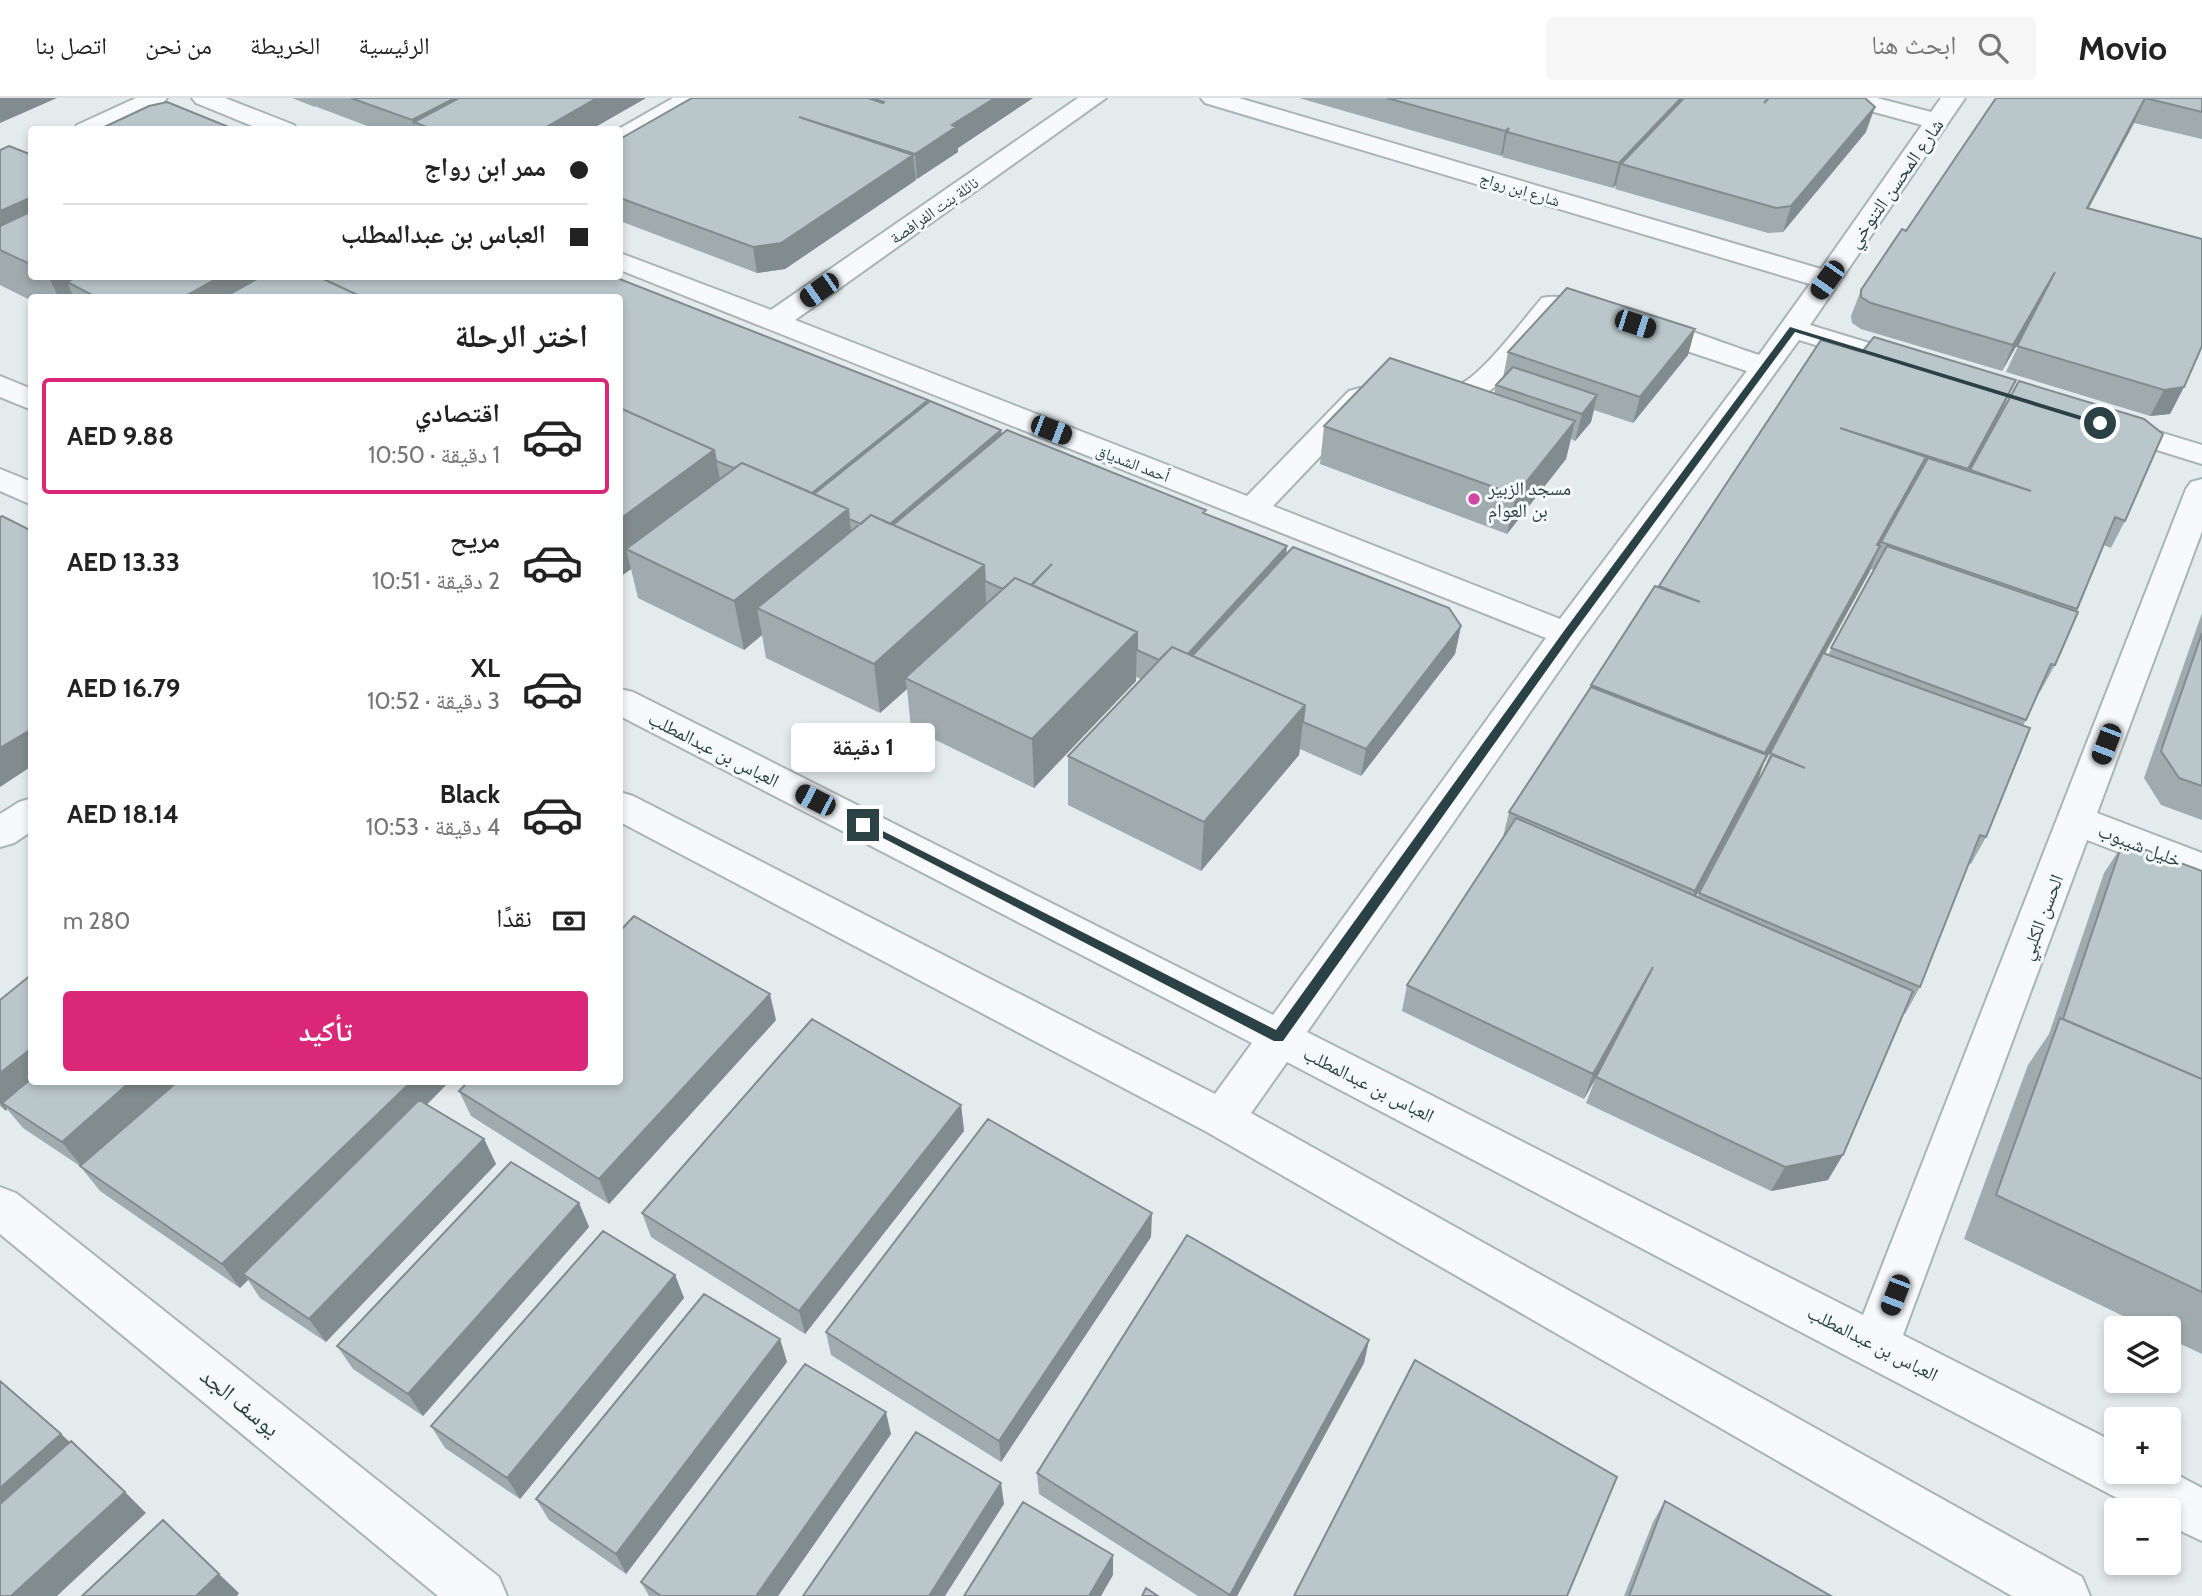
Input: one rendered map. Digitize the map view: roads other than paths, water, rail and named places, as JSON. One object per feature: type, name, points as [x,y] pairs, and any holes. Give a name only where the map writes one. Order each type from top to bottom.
[{"type":"street","points":[[95,126],[155,98]]},
{"type":"street","points":[[204,98],[275,126]]},
{"type":"street","points":[[623,136],[691,98]]},
{"type":"street","name":"نائلة بنت الفرافصة","points":[[774,321],[1094,98]]},
{"type":"street","name":"شارع ابن رواج","points":[[1213,98],[1827,280]]},
{"type":"street","points":[[1849,98],[1945,109]]},
{"type":"street","name":"شارع المحسن التنوخي","points":[[1222,1119],[1567,634],[1793,328],[1945,109]]},
{"type":"street","name":"أحمد الشدياق","points":[[623,262],[1567,634]]},
{"type":"street","points":[[1252,509],[1363,394],[1394,383],[1447,395],[1463,395],[1480,387],[1552,304],[1583,307],[1765,367]]},
{"type":"street","points":[[1793,328],[1938,373]]},
{"type":"street","points":[[0,385],[28,399]]},
{"type":"street","points":[[2083,418],[2202,455]]},
{"type":"street","points":[[0,478],[28,493]]},
{"type":"street","name":"الحسن الكلبي","points":[[1876,1345],[2078,821],[2202,489]]},
{"type":"street","points":[[0,513],[28,497]]},
{"type":"street","name":"العباس بن عبدالمطلب","points":[[623,703],[1278,1037],[2104,1464]]},
{"type":"street","points":[[623,808],[1222,1119],[2063,1596]]},
{"type":"street","points":[[0,833],[28,815]]},
{"type":"street","name":"خليل شيبوب","points":[[2078,821],[2202,869]]},
{"type":"street","name":"يوسف الجد","points":[[0,1207],[480,1596]]},
{"type":"street","name":"العباس بن عبدالمطلب","points":[[2142,1484],[2202,1515]]},
{"type":"place","name":"مسجد الزبير بن العوام","points":[[1474,499]]}]
